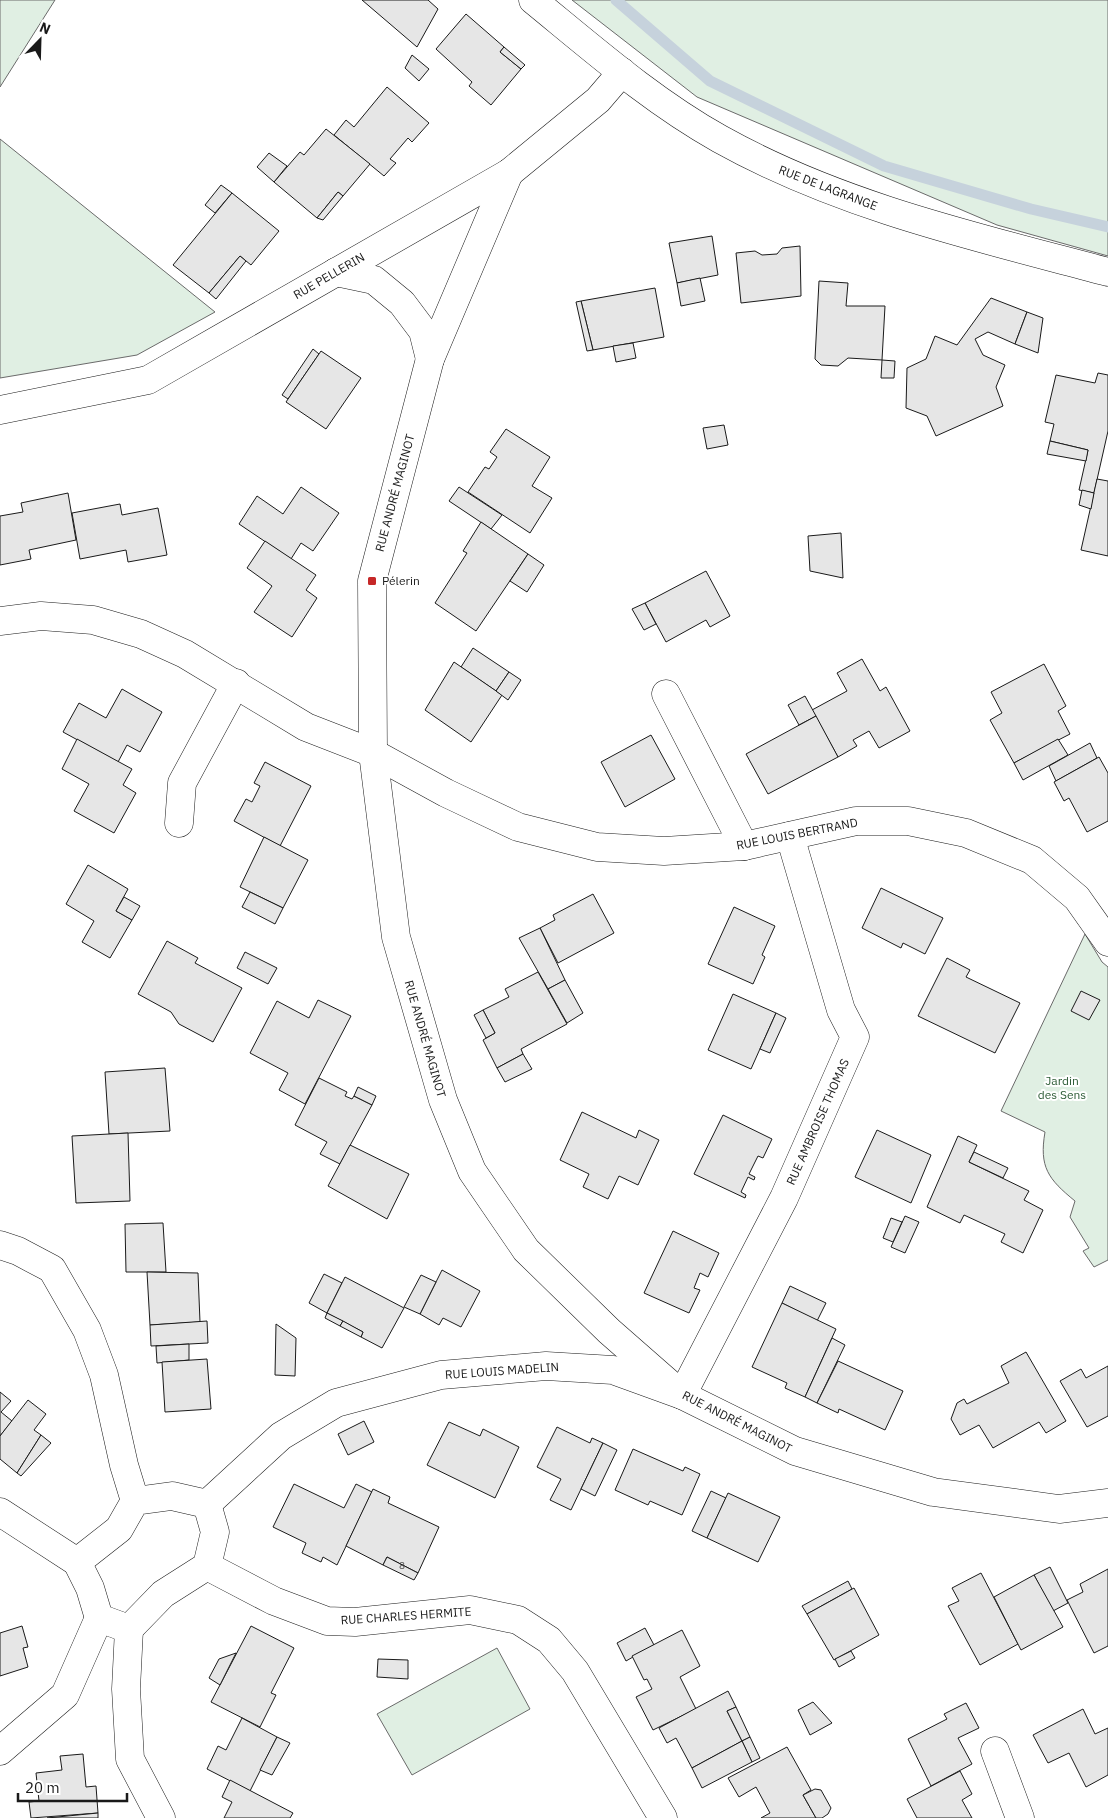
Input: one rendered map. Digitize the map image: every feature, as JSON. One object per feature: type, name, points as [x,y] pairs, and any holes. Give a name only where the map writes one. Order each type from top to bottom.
[{"type":"street","name":"RUE DE LAGRANGE","points":[[533,0],[655,98],[719,139],[789,175],[860,202],[1108,272]]},
{"type":"street","name":"RUE PELLERIN","points":[[0,410],[148,380],[509,173],[598,100],[622,72]]},
{"type":"street","name":"RUE ANDRÉ MAGINOT","points":[[509,173],[430,359],[372,581],[373,752],[396,937],[442,1100],[472,1171],[526,1250],[609,1331],[682,1395],[795,1451],[933,1492],[1059,1509],[1108,1503]]},
{"type":"street","points":[[336,272],[374,280],[402,302],[423,331],[430,359]]},
{"type":"street","name":"RUE LOUIS BERTRAND","points":[[0,621],[41,616],[93,620],[141,634],[185,654],[236,683],[306,727],[373,752],[446,793],[518,827],[598,846],[664,851],[744,846],[856,821],[908,821],[966,833],[1032,860],[1077,898],[1108,942]]},
{"type":"street","points":[[179,823],[182,783],[236,683]]},
{"type":"street","points":[[666,694],[744,846]]},
{"type":"street","name":"RUE AMBROISE THOMAS","points":[[682,1395],[784,1198],[855,1037],[841,1010],[790,836]]},
{"type":"street","points":[[0,1245],[18,1251],[52,1269],[87,1330],[104,1375],[124,1465],[135,1501],[119,1529],[77,1562]]},
{"type":"street","name":"RUE LOUIS MADELIN","points":[[207,1504],[281,1436],[336,1403],[441,1375],[546,1366],[613,1370],[682,1395]]},
{"type":"street","points":[[135,1501],[172,1496],[207,1504],[215,1532],[207,1566],[163,1594],[128,1629],[126,1689],[130,1759],[161,1818]]},
{"type":"street","points":[[0,1512],[77,1562],[90,1588],[99,1618],[65,1695],[4,1750],[0,1751]]},
{"type":"street","name":"RUE CHARLES HERMITE","points":[[207,1566],[274,1601],[327,1621],[355,1622],[470,1610],[518,1620],[549,1640],[575,1671],[663,1818]]},
{"type":"street","points":[[99,1618],[128,1629]]},
{"type":"street","points":[[995,1751],[1020,1818]]},
{"type":"green space","points":[[0,0],[55,0],[0,87]]},
{"type":"green space","points":[[572,0],[1108,0],[1108,256],[997,225],[697,97]]},
{"type":"green space","points":[[0,139],[215,312],[137,355],[0,378]]},
{"type":"green space","name":"Jardin des Sens","points":[[1085,934],[1102,962],[1108,967],[1108,1260],[1094,1267],[1083,1251],[1089,1248],[1070,1217],[1075,1201],[1052,1179],[1045,1163],[1043,1144],[1045,1132],[1001,1111]]},
{"type":"green space","points":[[497,1648],[530,1709],[412,1775],[377,1714]]},
{"type":"building","points":[[362,0],[428,0],[438,9],[417,47]]},
{"type":"building","points":[[466,14],[504,47],[500,52],[521,69],[491,105],[469,86],[472,82],[436,49]]},
{"type":"building","points":[[504,47],[525,65],[521,69],[500,52]]},
{"type":"building","points":[[412,55],[429,69],[419,81],[405,68]]},
{"type":"building","points":[[387,87],[429,123],[412,142],[408,138],[390,159],[396,163],[384,176],[334,135],[346,120],[354,127]]},
{"type":"building","points":[[326,129],[370,164],[343,196],[338,192],[317,218],[274,182],[300,152],[304,155]]},
{"type":"building","points":[[269,153],[287,166],[274,182],[257,167]]},
{"type":"building","points":[[221,185],[232,193],[215,213],[205,205]]},
{"type":"building","points":[[338,192],[343,196],[323,220],[317,218]]},
{"type":"building","points":[[232,193],[279,231],[251,265],[240,256],[209,293],[173,265]]},
{"type":"building","points":[[712,236],[718,275],[677,283],[669,243]]},
{"type":"building","points":[[800,246],[801,296],[741,303],[736,253],[755,251],[762,255],[777,254],[782,248]]},
{"type":"building","points":[[240,256],[246,261],[216,299],[209,293]]},
{"type":"building","points":[[700,278],[705,301],[681,306],[677,283]]},
{"type":"building","points":[[819,281],[848,283],[846,306],[885,306],[882,360],[848,358],[838,366],[821,365],[815,359]]},
{"type":"building","points":[[655,288],[664,337],[593,350],[581,301]]},
{"type":"building","points":[[991,298],[1027,312],[1015,344],[988,332],[975,339],[983,355],[1005,365],[996,387],[1003,406],[936,436],[927,416],[906,408],[907,368],[926,359],[935,336],[957,345]]},
{"type":"building","points":[[581,301],[593,350],[587,351],[576,302]]},
{"type":"building","points":[[1027,312],[1043,318],[1038,353],[1015,344]]},
{"type":"building","points":[[633,343],[636,358],[616,362],[613,346]]},
{"type":"building","points":[[313,349],[319,354],[288,399],[282,395]]},
{"type":"building","points":[[321,351],[361,378],[326,429],[286,402]]},
{"type":"building","points":[[882,360],[895,361],[894,378],[881,378]]},
{"type":"building","points":[[1098,373],[1108,375],[1108,431],[1094,493],[1079,490],[1088,450],[1050,441],[1054,424],[1045,422],[1056,375],[1095,383]]},
{"type":"building","points":[[724,425],[728,445],[707,449],[703,428]]},
{"type":"building","points":[[506,429],[550,457],[532,486],[552,498],[530,533],[468,492],[485,467],[489,469],[497,457],[490,452]]},
{"type":"building","points":[[1050,441],[1088,450],[1086,461],[1047,454]]},
{"type":"building","points":[[1097,479],[1108,481],[1108,556],[1081,550]]},
{"type":"building","points":[[301,487],[339,513],[313,551],[301,543],[291,559],[239,524],[257,496],[283,514]]},
{"type":"building","points":[[459,487],[502,515],[491,529],[449,501]]},
{"type":"building","points":[[1082,490],[1094,493],[1091,509],[1079,505]]},
{"type":"building","points":[[68,493],[76,540],[29,550],[31,559],[0,565],[0,516],[23,512],[21,503]]},
{"type":"building","points":[[120,504],[122,515],[158,508],[167,555],[128,562],[126,550],[80,559],[72,513]]},
{"type":"building","points":[[481,522],[528,554],[476,631],[435,603],[467,553],[463,551]]},
{"type":"building","points":[[841,533],[843,578],[810,571],[808,536]]},
{"type":"building","points":[[265,541],[316,575],[306,590],[317,598],[292,637],[254,612],[272,586],[247,568]]},
{"type":"building","points":[[528,554],[544,565],[527,592],[510,581]]},
{"type":"building","points":[[706,571],[730,616],[710,627],[706,620],[666,642],[645,603]]},
{"type":"building","points":[[645,603],[656,624],[644,630],[632,609]]},
{"type":"building","points":[[473,648],[509,672],[496,691],[461,667]]},
{"type":"building","points":[[862,659],[880,691],[886,687],[910,731],[879,748],[869,731],[853,740],[857,746],[838,757],[812,710],[847,691],[837,673]]},
{"type":"building","points":[[454,662],[502,695],[471,742],[425,710]]},
{"type":"building","points":[[1044,664],[1066,706],[1058,711],[1070,734],[1014,763],[990,720],[1002,713],[991,692]]},
{"type":"building","points":[[509,672],[521,680],[508,700],[496,691]]},
{"type":"building","points":[[122,689],[162,712],[140,752],[127,745],[118,762],[63,732],[79,703],[106,718]]},
{"type":"building","points":[[805,696],[816,716],[799,725],[788,705]]},
{"type":"building","points":[[816,716],[838,757],[768,794],[746,754]]},
{"type":"building","points":[[651,735],[675,779],[625,807],[601,762]]},
{"type":"building","points":[[77,739],[132,769],[123,785],[136,793],[114,833],[74,811],[89,784],[62,769]]},
{"type":"building","points":[[1058,739],[1068,755],[1023,780],[1014,763]]},
{"type":"building","points":[[1090,743],[1097,758],[1056,781],[1049,766]]},
{"type":"building","points":[[1099,757],[1108,773],[1108,821],[1087,832],[1069,798],[1064,801],[1054,782]]},
{"type":"building","points":[[265,762],[311,786],[280,846],[234,821],[246,799],[252,802],[260,786],[254,783]]},
{"type":"building","points":[[264,837],[308,860],[283,908],[240,887]]},
{"type":"building","points":[[88,865],[128,889],[116,911],[132,920],[110,958],[82,942],[94,921],[66,904]]},
{"type":"building","points":[[881,888],[943,918],[925,954],[903,943],[901,948],[862,928]]},
{"type":"building","points":[[250,892],[283,908],[275,924],[242,907]]},
{"type":"building","points":[[593,894],[614,933],[558,963],[540,928],[555,920],[553,915]]},
{"type":"building","points":[[124,897],[140,906],[132,920],[116,911]]},
{"type":"building","points":[[734,907],[775,926],[762,955],[765,957],[753,984],[708,964]]},
{"type":"building","points":[[540,928],[565,980],[548,989],[519,938]]},
{"type":"building","points":[[167,941],[198,958],[195,963],[242,988],[213,1042],[179,1024],[171,1012],[138,994]]},
{"type":"building","points":[[245,952],[277,968],[268,984],[237,968]]},
{"type":"building","points":[[947,958],[970,970],[966,977],[1020,1003],[995,1053],[918,1016]]},
{"type":"building","points":[[538,972],[567,1024],[521,1049],[523,1054],[497,1068],[483,1040],[495,1033],[483,1010],[509,997],[505,989]]},
{"type":"building","points":[[565,980],[583,1013],[567,1023],[548,989]]},
{"type":"building","points":[[1081,991],[1100,1000],[1089,1020],[1071,1011]]},
{"type":"building","points":[[733,994],[776,1013],[751,1069],[708,1050]]},
{"type":"building","points":[[318,1000],[351,1016],[305,1104],[279,1090],[288,1073],[250,1053],[277,1001],[309,1018]]},
{"type":"building","points":[[483,1010],[495,1033],[486,1038],[474,1015]]},
{"type":"building","points":[[776,1013],[786,1018],[770,1053],[760,1049]]},
{"type":"building","points":[[523,1054],[532,1069],[505,1082],[497,1068]]},
{"type":"building","points":[[165,1068],[170,1131],[109,1134],[105,1072]]},
{"type":"building","points":[[319,1078],[347,1092],[345,1096],[352,1099],[354,1096],[372,1105],[340,1164],[320,1154],[327,1142],[295,1125]]},
{"type":"building","points":[[358,1087],[376,1096],[372,1105],[354,1096]]},
{"type":"building","points":[[582,1112],[636,1138],[639,1130],[659,1140],[638,1185],[619,1176],[608,1199],[583,1187],[589,1174],[560,1160]]},
{"type":"building","points":[[723,1115],[772,1139],[763,1158],[758,1156],[749,1174],[755,1177],[754,1180],[748,1177],[741,1192],[746,1195],[745,1198],[694,1174]]},
{"type":"building","points":[[877,1130],[931,1155],[911,1203],[855,1177]]},
{"type":"building","points":[[128,1133],[130,1201],[76,1203],[72,1136]]},
{"type":"building","points":[[958,1136],[977,1145],[969,1162],[1029,1191],[1024,1200],[1043,1210],[1023,1253],[1001,1242],[1005,1234],[964,1215],[960,1223],[927,1207]]},
{"type":"building","points":[[350,1145],[409,1174],[387,1219],[328,1186]]},
{"type":"building","points":[[974,1152],[1008,1168],[1003,1178],[969,1162]]},
{"type":"building","points":[[905,1216],[919,1222],[905,1253],[891,1247]]},
{"type":"building","points":[[891,1218],[902,1222],[893,1242],[883,1238]]},
{"type":"building","points":[[163,1223],[166,1272],[126,1272],[125,1224]]},
{"type":"building","points":[[673,1231],[719,1253],[708,1277],[700,1273],[694,1288],[700,1290],[689,1313],[644,1293]]},
{"type":"building","points":[[442,1270],[480,1291],[461,1327],[443,1318],[439,1325],[420,1314]]},
{"type":"building","points":[[147,1272],[198,1273],[200,1322],[150,1325]]},
{"type":"building","points":[[324,1274],[342,1283],[327,1313],[309,1303]]},
{"type":"building","points":[[421,1275],[436,1282],[420,1314],[404,1307]]},
{"type":"building","points":[[345,1277],[404,1308],[382,1348],[361,1337],[363,1332],[327,1313]]},
{"type":"building","points":[[790,1286],[826,1303],[817,1321],[782,1303]]},
{"type":"building","points":[[782,1303],[836,1329],[805,1397],[785,1388],[787,1383],[752,1367]]},
{"type":"building","points":[[327,1313],[343,1321],[340,1326],[325,1318]]},
{"type":"building","points":[[207,1321],[208,1343],[151,1346],[150,1325]]},
{"type":"building","points":[[343,1321],[363,1332],[361,1337],[340,1326]]},
{"type":"building","points":[[276,1324],[296,1338],[295,1376],[275,1375]]},
{"type":"building","points":[[832,1338],[845,1345],[817,1403],[805,1397]]},
{"type":"building","points":[[189,1344],[189,1360],[157,1363],[156,1346]]},
{"type":"building","points":[[1026,1352],[1066,1421],[1046,1433],[1039,1422],[993,1448],[979,1425],[960,1435],[951,1419],[957,1403],[964,1399],[967,1404],[1009,1383],[1001,1366]]},
{"type":"building","points":[[207,1359],[211,1409],[165,1412],[162,1362]]},
{"type":"building","points":[[838,1361],[903,1391],[885,1430],[839,1409],[838,1413],[817,1403]]},
{"type":"building","points":[[1108,1366],[1108,1416],[1087,1427],[1060,1381],[1081,1369],[1086,1378]]},
{"type":"building","points":[[0,1392],[11,1401],[1,1412],[12,1421],[0,1436]]},
{"type":"building","points":[[28,1400],[46,1414],[34,1430],[41,1435],[17,1473],[0,1459],[0,1436]]},
{"type":"building","points":[[364,1421],[374,1442],[348,1455],[338,1434]]},
{"type":"building","points":[[449,1422],[480,1436],[483,1429],[519,1447],[495,1498],[427,1465]]},
{"type":"building","points":[[557,1427],[590,1443],[592,1438],[603,1443],[571,1510],[550,1500],[561,1479],[537,1467]]},
{"type":"building","points":[[41,1435],[51,1443],[21,1476],[17,1473]]},
{"type":"building","points":[[603,1443],[617,1450],[595,1496],[581,1489]]},
{"type":"building","points":[[633,1449],[683,1471],[685,1467],[700,1474],[682,1515],[650,1501],[648,1505],[615,1490]]},
{"type":"building","points":[[294,1484],[344,1508],[356,1484],[372,1492],[337,1565],[323,1557],[321,1562],[302,1553],[306,1543],[273,1527]]},
{"type":"building","points":[[373,1489],[390,1497],[388,1503],[439,1527],[418,1573],[387,1557],[383,1565],[346,1546]]},
{"type":"building","points":[[711,1491],[726,1498],[707,1538],[692,1531]]},
{"type":"building","points":[[728,1493],[780,1517],[758,1562],[707,1538]]},
{"type":"building","points":[[387,1557],[418,1573],[414,1580],[383,1565]]},
{"type":"building","points":[[1050,1567],[1068,1603],[1053,1611],[1034,1575]]},
{"type":"building","points":[[1108,1569],[1108,1646],[1094,1653],[1067,1600],[1083,1592],[1080,1584]]},
{"type":"building","points":[[981,1573],[1018,1644],[980,1665],[948,1606],[959,1601],[952,1588]]},
{"type":"building","points":[[1034,1575],[1063,1627],[1021,1650],[994,1597]]},
{"type":"building","points":[[848,1581],[852,1589],[807,1614],[802,1606]]},
{"type":"building","points":[[854,1588],[879,1635],[834,1660],[807,1614]]},
{"type":"building","points":[[22,1626],[28,1647],[23,1648],[28,1667],[0,1676],[0,1633]]},
{"type":"building","points":[[251,1626],[294,1648],[271,1693],[276,1695],[260,1727],[211,1702]]},
{"type":"building","points":[[645,1628],[654,1645],[626,1661],[617,1643]]},
{"type":"building","points":[[682,1630],[700,1666],[680,1677],[696,1709],[653,1730],[636,1697],[652,1689],[647,1679],[644,1680],[632,1656]]},
{"type":"building","points":[[851,1651],[855,1658],[839,1667],[835,1659]]},
{"type":"building","points":[[236,1653],[220,1685],[209,1678],[219,1659]]},
{"type":"building","points":[[378,1659],[408,1660],[408,1679],[377,1677]]},
{"type":"building","points":[[728,1691],[736,1707],[727,1711],[742,1741],[692,1768],[676,1738],[667,1743],[659,1728]]},
{"type":"building","points":[[813,1702],[832,1723],[810,1735],[798,1710]]},
{"type":"building","points":[[966,1703],[979,1728],[958,1738],[972,1764],[931,1786],[908,1739],[947,1719],[944,1714]]},
{"type":"building","points":[[736,1707],[750,1737],[742,1741],[727,1711]]},
{"type":"building","points":[[1083,1709],[1095,1734],[1108,1728],[1108,1775],[1086,1787],[1069,1753],[1048,1763],[1033,1735]]},
{"type":"building","points":[[242,1718],[277,1737],[250,1791],[207,1769],[218,1746],[226,1750]]},
{"type":"building","points":[[277,1737],[290,1743],[272,1775],[260,1770]]},
{"type":"building","points":[[750,1737],[760,1758],[752,1762],[742,1741]]},
{"type":"building","points":[[742,1741],[752,1762],[702,1788],[692,1768]]},
{"type":"building","points":[[787,1747],[811,1790],[803,1795],[816,1818],[761,1818],[770,1813],[756,1787],[739,1797],[728,1778]]},
{"type":"building","points":[[83,1754],[86,1787],[96,1786],[98,1813],[31,1818],[29,1802],[39,1801],[36,1773],[62,1770],[60,1756]]},
{"type":"building","points":[[960,1771],[972,1794],[962,1800],[972,1818],[917,1818],[907,1799]]},
{"type":"building","points":[[230,1780],[293,1813],[290,1818],[224,1818],[232,1802],[222,1797]]},
{"type":"building","points":[[815,1789],[821,1790],[831,1808],[828,1814],[822,1818],[816,1818],[803,1795]]},
{"type":"building","points":[[98,1813],[98,1818],[47,1818]]},
{"type":"waterway","points":[[616,0],[710,81],[884,166],[1031,209],[1108,227]]},
{"type":"place","name":"Pélerin","points":[[372,581]]}]
